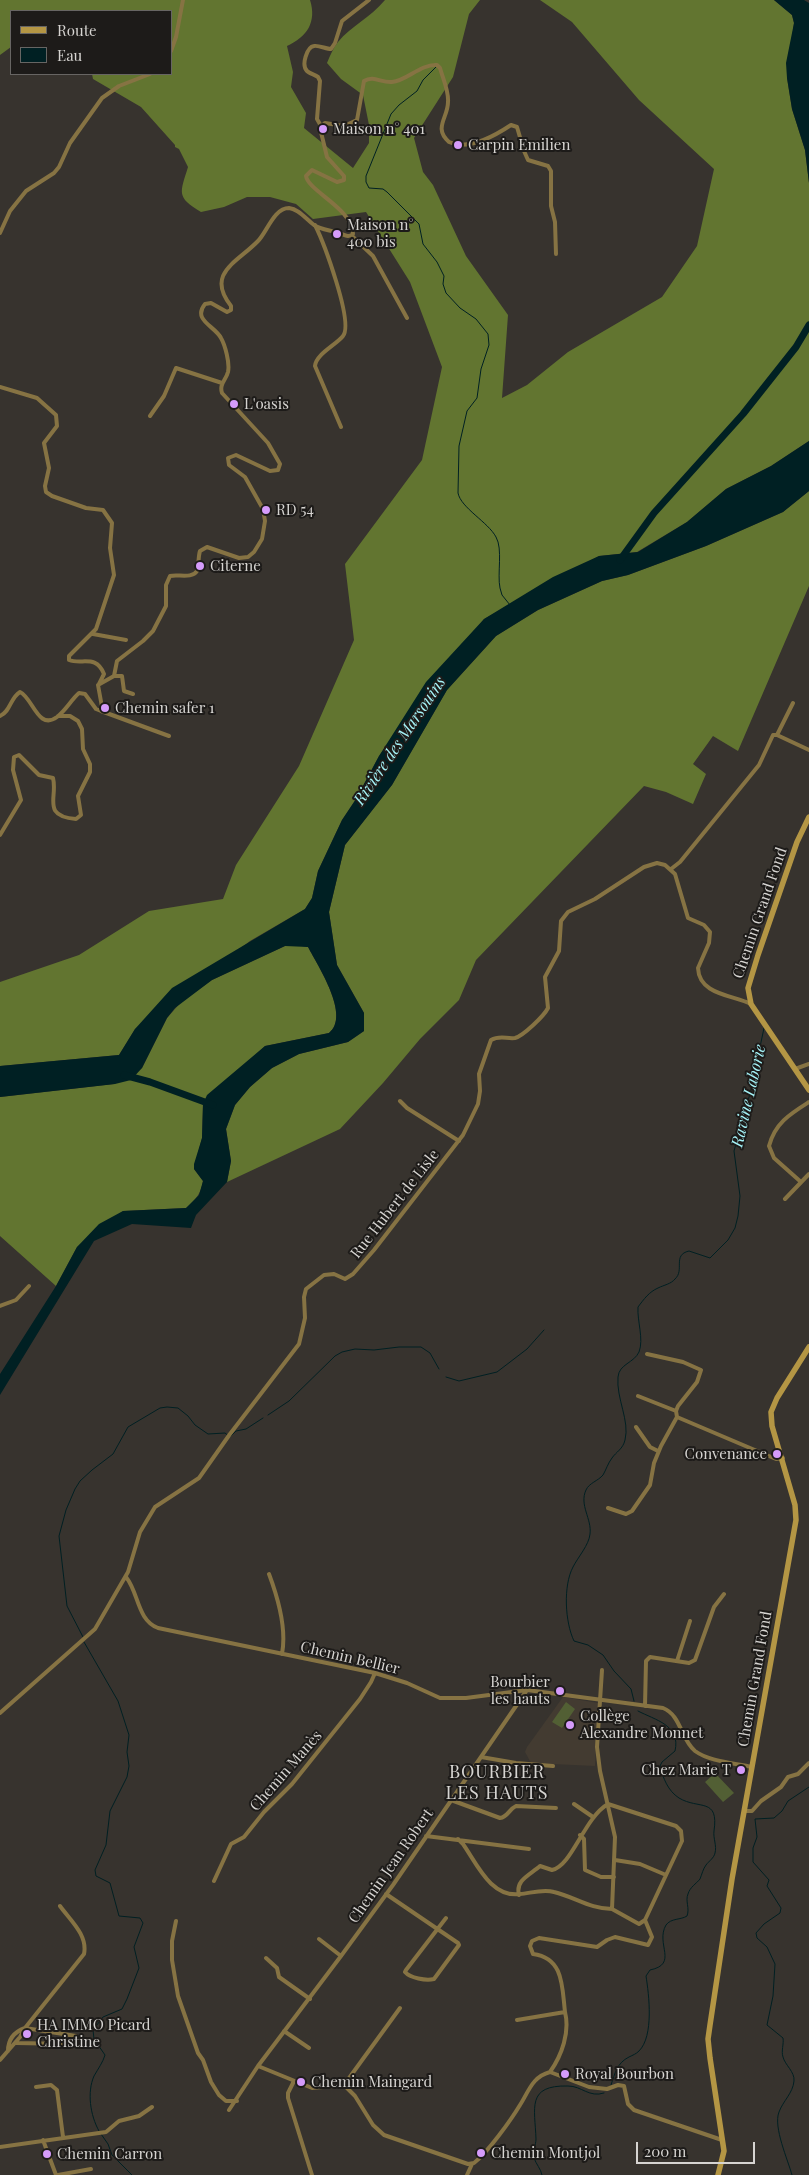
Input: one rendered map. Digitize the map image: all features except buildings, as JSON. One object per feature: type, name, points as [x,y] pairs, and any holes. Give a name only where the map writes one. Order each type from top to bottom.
[{"type":"street","points":[[172,48],[176,37],[182,0]]},
{"type":"street","points":[[352,236],[353,230],[340,210],[307,180],[307,174],[312,170],[338,182],[344,180],[344,176],[327,157],[320,130],[321,126],[317,119],[320,80],[307,71],[304,65],[307,53],[316,45],[331,49],[335,43],[342,21],[369,0]]},
{"type":"street","points":[[321,126],[326,123],[349,125],[357,120],[363,84],[367,80],[374,78],[393,82],[435,64],[440,68],[448,100],[447,110],[441,125],[442,133],[449,142],[460,144],[479,141],[498,134],[511,125],[517,127],[528,160],[548,166],[551,171],[551,206],[555,222],[556,254]]},
{"type":"street","points":[[0,233],[10,211],[26,191],[54,173],[59,167],[70,142],[102,98],[119,86],[147,75]]},
{"type":"street","points":[[114,676],[117,661],[143,642],[155,627],[166,606],[166,585],[170,576],[189,576],[195,573],[198,570],[200,551],[203,548],[211,548],[239,558],[248,557],[254,552],[262,538],[265,521],[263,509],[245,477],[229,465],[228,458],[236,455],[270,471],[278,470],[280,464],[268,443],[222,393],[222,383],[228,366],[222,340],[203,321],[201,316],[203,307],[211,303],[227,312],[232,310],[232,306],[221,289],[224,274],[235,260],[258,241],[281,211],[287,208],[298,211],[321,229],[352,236],[373,256],[407,318]]},
{"type":"street","points":[[315,225],[323,242],[343,308],[346,327],[343,336],[317,360],[315,366],[341,428]]},
{"type":"street","points":[[150,416],[164,396],[176,368],[222,383]]},
{"type":"street","points":[[0,387],[37,398],[57,418],[56,426],[44,443],[49,468],[45,486],[46,492],[86,508],[103,510],[112,523],[110,548],[114,575],[93,634],[71,652],[69,658],[73,662],[90,661],[100,667],[104,676],[98,685],[101,711]]},
{"type":"street","points":[[93,634],[126,640]]},
{"type":"street","points":[[98,685],[114,676],[122,676],[124,691],[132,694]]},
{"type":"street","points":[[0,716],[6,713],[16,694],[20,692],[27,697],[35,712],[44,720],[58,716],[70,716],[78,721],[82,730],[83,749],[90,764],[90,772],[78,796],[81,815],[76,820],[56,810],[52,804],[53,778],[38,775],[19,755],[14,758],[13,770],[21,800],[0,835]]},
{"type":"street","points":[[58,716],[78,693],[85,694],[96,709],[169,736]]},
{"type":"street","points":[[793,702],[777,735],[773,735],[756,768],[680,862],[670,869],[674,874],[687,916],[704,925],[710,932],[709,943],[699,962],[699,977],[712,991],[744,1000],[751,1004],[809,1090]]},
{"type":"street","points":[[777,735],[809,750]]},
{"type":"street","name":"Chemin Grand Fond","points":[[751,1004],[748,988],[758,955],[799,836],[809,817]]},
{"type":"street","name":"Rue Hubert de Lisle","points":[[0,1713],[91,1633],[126,1577],[140,1532],[155,1507],[199,1478],[226,1439],[299,1344],[305,1318],[304,1297],[306,1288],[324,1275],[334,1274],[345,1279],[353,1274],[459,1141],[478,1104],[480,1091],[479,1074],[491,1040],[499,1037],[512,1038],[521,1036],[548,1008],[549,1002],[544,982],[559,951],[560,926],[564,917],[649,864],[662,864],[670,869]]},
{"type":"street","points":[[795,1069],[809,1064]]},
{"type":"street","points":[[400,1101],[459,1141]]},
{"type":"street","points":[[801,1182],[774,1158],[769,1146],[774,1130],[780,1122],[809,1102]]},
{"type":"street","points":[[785,1199],[809,1174]]},
{"type":"street","points":[[0,1306],[16,1300],[29,1286]]},
{"type":"street","name":"Chemin Grand Fond","points":[[718,2175],[723,2158],[722,2140],[708,2039],[744,1811],[796,1520],[796,1504],[772,1426],[773,1405],[809,1347]]},
{"type":"street","points":[[608,1508],[626,1514],[632,1511],[651,1482],[658,1451],[677,1417],[676,1411],[697,1382],[701,1370],[683,1362],[647,1354]]},
{"type":"street","points":[[638,1396],[676,1411]]},
{"type":"street","points":[[677,1417],[776,1459],[783,1458]]},
{"type":"street","points":[[636,1427],[650,1447],[658,1451]]},
{"type":"street","points":[[269,1574],[280,1611],[283,1637],[282,1654]]},
{"type":"street","name":"Chemin Bellier","points":[[126,1577],[132,1587],[144,1619],[153,1626],[375,1673],[407,1683],[440,1698],[466,1698],[528,1690],[668,1710],[696,1751],[709,1757],[752,1767]]},
{"type":"street","points":[[645,1706],[646,1661],[650,1658],[689,1663],[695,1660],[714,1607],[724,1594]]},
{"type":"street","points":[[677,1661],[690,1621]]},
{"type":"street","points":[[602,1670],[597,1747],[600,1770],[615,1837],[612,1909]]},
{"type":"street","name":"Chemin Manès","points":[[214,1881],[231,1844],[244,1837],[264,1812],[292,1784],[360,1699],[375,1673]]},
{"type":"street","name":"Chemin Jean Robert","points":[[230,2110],[258,2066],[386,1894],[528,1690]]},
{"type":"street","points":[[481,1757],[516,1763],[553,1766]]},
{"type":"street","points":[[744,1811],[752,1811],[762,1800],[781,1787],[788,1777],[798,1774],[809,1763]]},
{"type":"street","points":[[451,1800],[500,1818],[506,1816],[516,1806],[556,1808]]},
{"type":"street","points":[[574,1804],[593,1817]]},
{"type":"street","points":[[519,1895],[517,1888],[519,1883],[540,1866],[552,1870],[564,1864],[580,1835],[593,1817],[608,1804]]},
{"type":"street","points":[[458,1839],[464,1844],[492,1886],[506,1893],[519,1895],[551,1891],[598,1909],[612,1909],[638,1924],[645,1920],[682,1841],[681,1831],[672,1824],[608,1804]]},
{"type":"street","points":[[580,1835],[584,1839],[585,1870],[601,1877],[614,1877]]},
{"type":"street","points":[[426,1836],[529,1849]]},
{"type":"street","points":[[615,1860],[640,1864],[666,1875]]},
{"type":"street","points":[[386,1894],[436,1929],[458,1943],[458,1948],[434,1979],[428,1980],[406,1974],[406,1970],[436,1929],[446,1918]]},
{"type":"street","points":[[0,2060],[16,2043],[25,2028],[81,1960],[85,1948],[82,1935],[60,1906]]},
{"type":"street","points":[[550,2072],[566,2036],[567,2028],[563,1990],[554,1963],[546,1957],[531,1952],[530,1946],[532,1941],[538,1938],[596,1947],[615,1937],[648,1945],[652,1937],[651,1930],[645,1920]]},
{"type":"street","points":[[176,1921],[172,1942],[172,1960],[178,1996],[193,2042],[219,2095],[226,2101],[237,2101]]},
{"type":"street","points":[[319,1939],[341,1956]]},
{"type":"street","points":[[266,1958],[276,1968],[279,1977],[310,1998]]},
{"type":"street","points":[[344,2085],[400,2008]]},
{"type":"street","points":[[517,2020],[565,2012]]},
{"type":"street","points":[[8,2051],[12,2036],[25,2028],[76,2036]]},
{"type":"street","points":[[284,2031],[309,2048]]},
{"type":"street","points":[[16,2043],[70,2044]]},
{"type":"street","points":[[258,2066],[312,2088],[344,2085],[356,2096],[373,2125],[384,2135],[472,2164]]},
{"type":"street","points":[[467,2175],[472,2164],[477,2161],[520,2106],[532,2082],[538,2076],[550,2072],[590,2087],[607,2089],[624,2086],[628,2104],[634,2110],[722,2140]]},
{"type":"street","points":[[294,2081],[288,2098],[312,2175]]},
{"type":"street","points":[[36,2087],[51,2085],[57,2090],[63,2137]]},
{"type":"street","points":[[0,2147],[106,2132],[119,2121],[139,2116],[152,2107]]},
{"type":"street","points":[[43,2140],[57,2175],[91,2169]]},
{"type":"shaded area","name":"Collège Alexandre Monnet","points":[[563,1697],[598,1703],[595,1766],[531,1763],[525,1752]]},
{"type":"green space","points":[[0,0],[310,0],[312,15],[309,28],[300,38],[287,46],[293,72],[291,87],[306,113],[304,128],[353,168],[369,143],[369,125],[363,95],[341,79],[327,63],[336,44],[385,0],[480,0],[469,14],[453,77],[414,138],[423,172],[433,185],[466,256],[508,315],[502,398],[527,385],[568,352],[662,297],[697,246],[714,169],[639,100],[572,22],[540,0],[774,0],[792,15],[794,23],[787,78],[792,109],[805,150],[809,183],[809,441],[771,466],[726,489],[687,522],[637,552],[599,556],[484,619],[379,756],[356,799],[342,820],[318,871],[312,898],[305,909],[250,941],[135,1029],[119,1055],[0,1066],[0,982],[79,955],[149,911],[223,899],[236,865],[299,766],[354,640],[345,564],[422,460],[442,367],[410,282],[366,212],[313,219],[296,204],[270,197],[247,197],[224,207],[201,212],[187,202],[182,194],[188,167],[179,149],[175,147],[141,107],[93,79],[92,75],[172,75],[172,10],[10,10],[10,48],[0,55]]},
{"type":"green space","points":[[809,491],[809,586],[738,751],[713,736],[693,764],[706,774],[693,804],[666,792],[644,786],[476,960],[459,1000],[420,1039],[383,1083],[340,1129],[227,1182],[231,1161],[226,1129],[235,1105],[250,1087],[272,1068],[299,1054],[348,1042],[364,1031],[364,1013],[337,965],[329,912],[345,845],[392,785],[447,690],[496,636],[538,610],[602,581],[628,575],[706,546],[783,512]]},
{"type":"green space","points":[[285,946],[308,947],[325,978],[335,1003],[335,1025],[329,1033],[265,1046],[203,1104],[202,1138],[194,1169],[203,1181],[195,1199],[186,1208],[123,1211],[77,1247],[56,1286],[0,1236],[0,1097],[114,1084],[142,1068],[167,1018],[181,1002],[212,980]]},
{"type":"green space","points":[[566,1702],[575,1709],[562,1728],[552,1722]]},
{"type":"green space","points":[[715,1773],[734,1793],[723,1802],[705,1782]]},
{"type":"water","points":[[774,0],[804,0],[809,3],[809,183],[805,150],[792,109],[787,78],[786,63],[794,23],[792,15]]},
{"type":"water","name":"Rivière des Marsouins","points":[[809,441],[809,491],[783,512],[706,546],[628,575],[602,581],[538,610],[496,636],[447,690],[392,785],[345,845],[329,912],[337,965],[364,1013],[364,1031],[348,1042],[299,1054],[272,1068],[250,1087],[235,1105],[226,1129],[231,1161],[227,1182],[196,1215],[191,1228],[132,1224],[94,1241],[0,1395],[0,1374],[56,1286],[77,1247],[99,1224],[123,1211],[186,1208],[199,1195],[203,1181],[194,1169],[194,1164],[202,1138],[203,1104],[207,1095],[265,1046],[329,1033],[335,1025],[335,1003],[325,978],[308,947],[285,946],[212,980],[175,1008],[167,1018],[142,1068],[131,1080],[115,1084],[0,1097],[0,1066],[119,1055],[135,1029],[172,988],[305,909],[312,898],[318,871],[342,820],[356,799],[379,756],[426,682],[484,619],[553,577],[599,556],[638,552],[687,522],[726,489],[771,466]]},
{"type":"waterway","points":[[436,67],[423,80],[417,91],[391,114],[366,176],[366,182],[369,188],[383,189],[387,192],[419,224],[423,244],[437,262],[444,276],[443,284],[446,293],[460,308],[476,319],[488,334],[489,345],[481,369],[477,398],[467,411],[459,446],[458,493],[460,499],[469,510],[496,537],[500,555],[500,588],[502,595],[510,605]]},
{"type":"waterway","points":[[620,560],[654,513],[743,414],[796,347],[809,325]]},
{"type":"waterway","name":"Ravine Laborie","points":[[634,1701],[631,1689],[614,1671],[603,1655],[588,1645],[574,1641],[571,1633],[566,1604],[568,1584],[573,1567],[588,1542],[590,1534],[584,1496],[589,1486],[603,1475],[625,1440],[626,1425],[619,1393],[618,1377],[621,1369],[634,1359],[639,1352],[641,1341],[638,1307],[652,1292],[675,1279],[678,1275],[681,1256],[684,1253],[689,1251],[710,1258],[728,1240],[735,1228],[740,1196],[734,1151],[751,1090],[764,1028]]},
{"type":"waterway","points":[[124,1075],[150,1082],[213,1105]]},
{"type":"waterway","points":[[446,1377],[459,1381],[497,1372],[527,1349],[544,1330]]},
{"type":"waterway","points":[[268,1415],[289,1401],[335,1356],[342,1352],[355,1349],[374,1350],[421,1347],[430,1353],[439,1369]]},
{"type":"waterway","points":[[83,1637],[67,1606],[59,1536],[66,1510],[80,1481],[113,1454],[128,1427],[160,1408],[178,1408],[195,1425],[208,1434],[225,1433],[230,1437],[236,1431],[246,1429],[263,1418]]},
{"type":"waterway","points":[[84,1642],[118,1701],[129,1735],[127,1777],[110,1811],[106,1845],[95,1870],[96,1876],[110,1883],[119,1916],[140,1918],[143,1923],[134,1947],[139,1968],[127,1999],[122,2009],[103,2017],[93,2030],[94,2039],[105,2055],[94,2076],[90,2096],[92,2111],[99,2131]]},
{"type":"waterway","name":"Ravine Laborie","points":[[611,2085],[619,2065],[639,2051],[647,2036],[649,2015],[646,1976],[650,1970],[659,1967],[665,1958],[663,1932],[666,1925],[671,1921],[687,1916],[687,1897],[689,1892],[700,1879],[704,1868],[714,1856],[715,1850],[715,1820],[713,1813],[706,1806],[679,1798],[666,1784],[660,1766],[675,1751],[676,1742],[674,1735],[665,1725],[638,1711]]},
{"type":"waterway","points":[[792,2175],[779,2135],[778,2118],[779,2112],[792,2089],[794,2078],[783,2057],[783,2038],[767,2025],[773,1996],[775,1964],[767,1947],[757,1938],[756,1933],[764,1924],[780,1913],[781,1908],[767,1886],[769,1880],[753,1862],[753,1848],[757,1837],[755,1819],[774,1818],[782,1811],[788,1801],[809,1787]]},
{"type":"waterway","name":"Ravine Laborie","points":[[542,2175],[534,2156],[536,2139],[535,2108],[539,2094],[555,2087],[568,2086],[594,2094],[604,2093]]},
{"type":"waterway","points":[[101,2134],[108,2144],[112,2155],[132,2175]]},
{"type":"place","name":"Maison n° 401","points":[[323,129]]},
{"type":"place","name":"Carpin Emilien","points":[[458,145]]},
{"type":"place","name":"Maison n° 400 bis","points":[[337,234]]},
{"type":"place","name":"L'oasis","points":[[234,404]]},
{"type":"place","name":"RD 54","points":[[266,510]]},
{"type":"place","name":"Citerne","points":[[200,566]]},
{"type":"place","name":"Chemin safer 1","points":[[105,708]]},
{"type":"place","name":"Convenance","points":[[777,1454]]},
{"type":"place","name":"Bourbier les hauts","points":[[560,1691]]},
{"type":"place","name":"Collège Alexandre Monnet","points":[[570,1725]]},
{"type":"place","name":"Chez Marie T","points":[[741,1770]]},
{"type":"place","name":"HA IMMO Picard Christine","points":[[27,2034]]},
{"type":"place","name":"Royal Bourbon","points":[[565,2074]]},
{"type":"place","name":"Chemin Maingard","points":[[301,2082]]},
{"type":"place","name":"Chemin Montjol","points":[[481,2153]]},
{"type":"place","name":"Chemin Carron","points":[[47,2154]]},
{"type":"district","name":"BOURBIER LES HAUTS","points":[[497,1782]]}]
